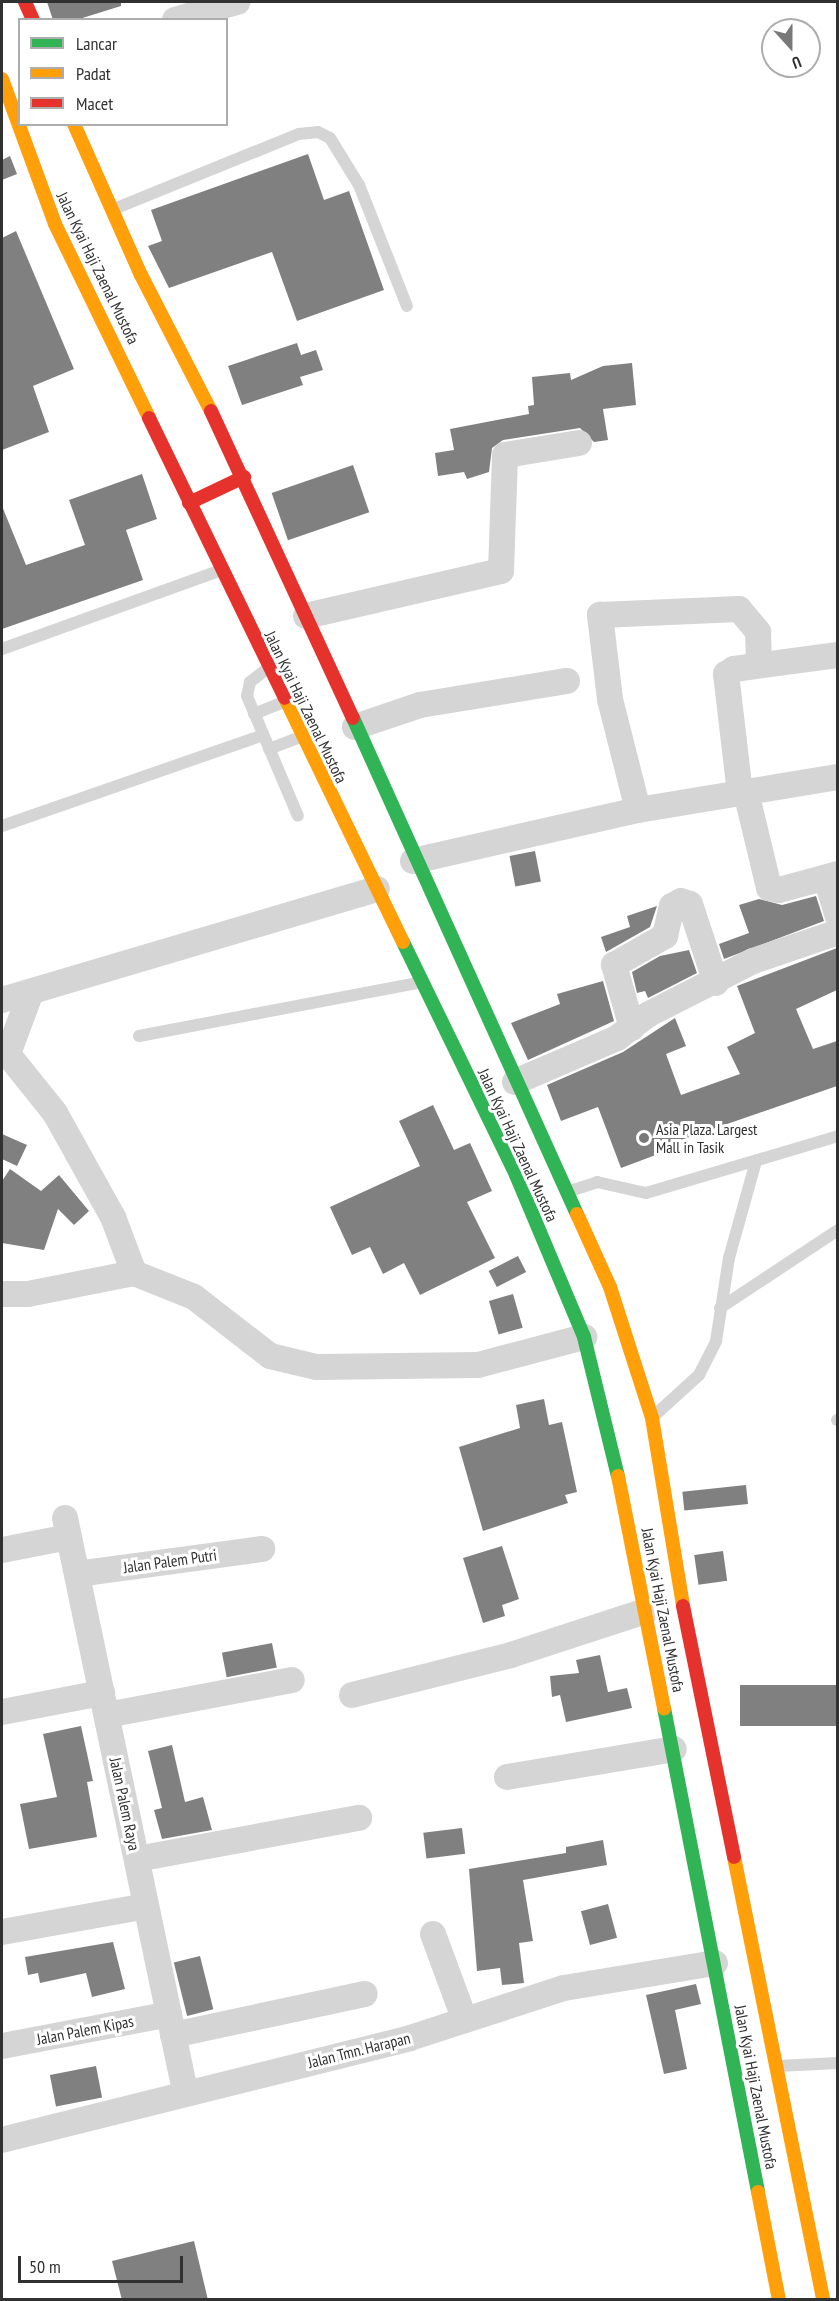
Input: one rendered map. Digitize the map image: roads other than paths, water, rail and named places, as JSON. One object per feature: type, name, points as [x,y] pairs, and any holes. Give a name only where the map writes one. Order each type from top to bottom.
[{"type":"main road","points":[[25,2],[32,18]]},
{"type":"main road","name":"Jalan Kyai Haji Zaenal Mustofa","points":[[2,80],[18,123]]},
{"type":"main road","name":"Jalan Kyai Haji Zaenal Mustofa","points":[[19,126],[55,224],[151,412],[189,503],[269,667],[283,702],[423,981],[492,1126],[584,1337],[628,1465],[646,1611],[674,1749],[718,1922],[716,1963],[762,2149],[779,2300]]},
{"type":"main road","name":"Jalan Kyai Haji Zaenal Mustofa","points":[[75,126],[110,210],[244,477],[413,861],[515,1082],[534,1117],[610,1287],[652,1418],[659,1465],[792,2145],[822,2268],[823,2300]]},
{"type":"main road","points":[[189,503],[244,477]]},
{"type":"main road","points":[[492,1126],[534,1117]]},
{"type":"main road","points":[[628,1465],[659,1465]]},
{"type":"main road","points":[[718,1922],[747,1917]]},
{"type":"main road","points":[[762,2149],[792,2145]]},
{"type":"street","points":[[182,18],[237,2]]},
{"type":"street","points":[[2,80],[18,73]]},
{"type":"street","points":[[306,616],[501,571],[505,455],[579,443]]},
{"type":"street","points":[[638,810],[610,699],[600,615],[739,609],[758,632],[759,664]]},
{"type":"street","points":[[837,654],[734,669],[724,684],[743,793],[764,882],[779,890],[831,876],[837,917]]},
{"type":"street","points":[[355,727],[420,705],[567,681]]},
{"type":"street","points":[[413,861],[638,810],[837,777]]},
{"type":"street","points":[[2,1000],[377,889]]},
{"type":"street","points":[[632,1028],[614,965],[665,936],[672,906],[681,901],[690,903],[716,983]]},
{"type":"street","points":[[515,1082],[632,1028],[649,1014],[716,983],[753,961],[837,932]]},
{"type":"street","points":[[31,992],[5,1049],[60,1122],[113,1217],[134,1273]]},
{"type":"street","points":[[2,1294],[28,1294],[134,1273],[194,1297],[270,1356],[316,1367],[478,1365],[584,1337]]},
{"type":"street","name":"Jalan Palem Raya","points":[[2,1550],[67,1528],[185,2091]]},
{"type":"street","name":"Jalan Palem Putri","points":[[77,1574],[262,1549]]},
{"type":"street","points":[[351,1695],[511,1655],[646,1611]]},
{"type":"street","points":[[2,1712],[104,1704],[292,1680]]},
{"type":"street","points":[[507,1777],[674,1749]]},
{"type":"street","points":[[137,1858],[359,1818]]},
{"type":"street","points":[[2,1932],[146,1906]]},
{"type":"street","points":[[433,1934],[464,2018]]},
{"type":"street","name":"Jalan Tmn. Harapan","points":[[2,2140],[185,2091],[411,2038],[464,2018],[564,1988],[716,1963]]},
{"type":"street","name":"Jalan Palem Kipas","points":[[2,2046],[171,2024],[365,1994]]},
{"type":"lane","points":[[110,210],[299,134],[318,132],[330,138],[359,185],[407,306]]},
{"type":"lane","points":[[2,649],[223,570]]},
{"type":"lane","points":[[269,667],[248,688],[263,735],[298,816]]},
{"type":"lane","points":[[255,714],[283,702]]},
{"type":"lane","points":[[2,826],[263,735]]},
{"type":"lane","points":[[269,749],[301,738]]},
{"type":"lane","points":[[139,1036],[423,981]]},
{"type":"lane","points":[[566,1192],[597,1182],[646,1193],[837,1136]]},
{"type":"lane","points":[[652,1418],[699,1375],[716,1341],[720,1308],[756,1161]]},
{"type":"lane","points":[[720,1308],[837,1230]]},
{"type":"lane","points":[[777,2066],[837,2063]]},
{"type":"place","name":"Asia Plaza. Largest Mall in Tasik","points":[[644,1138]]}]
